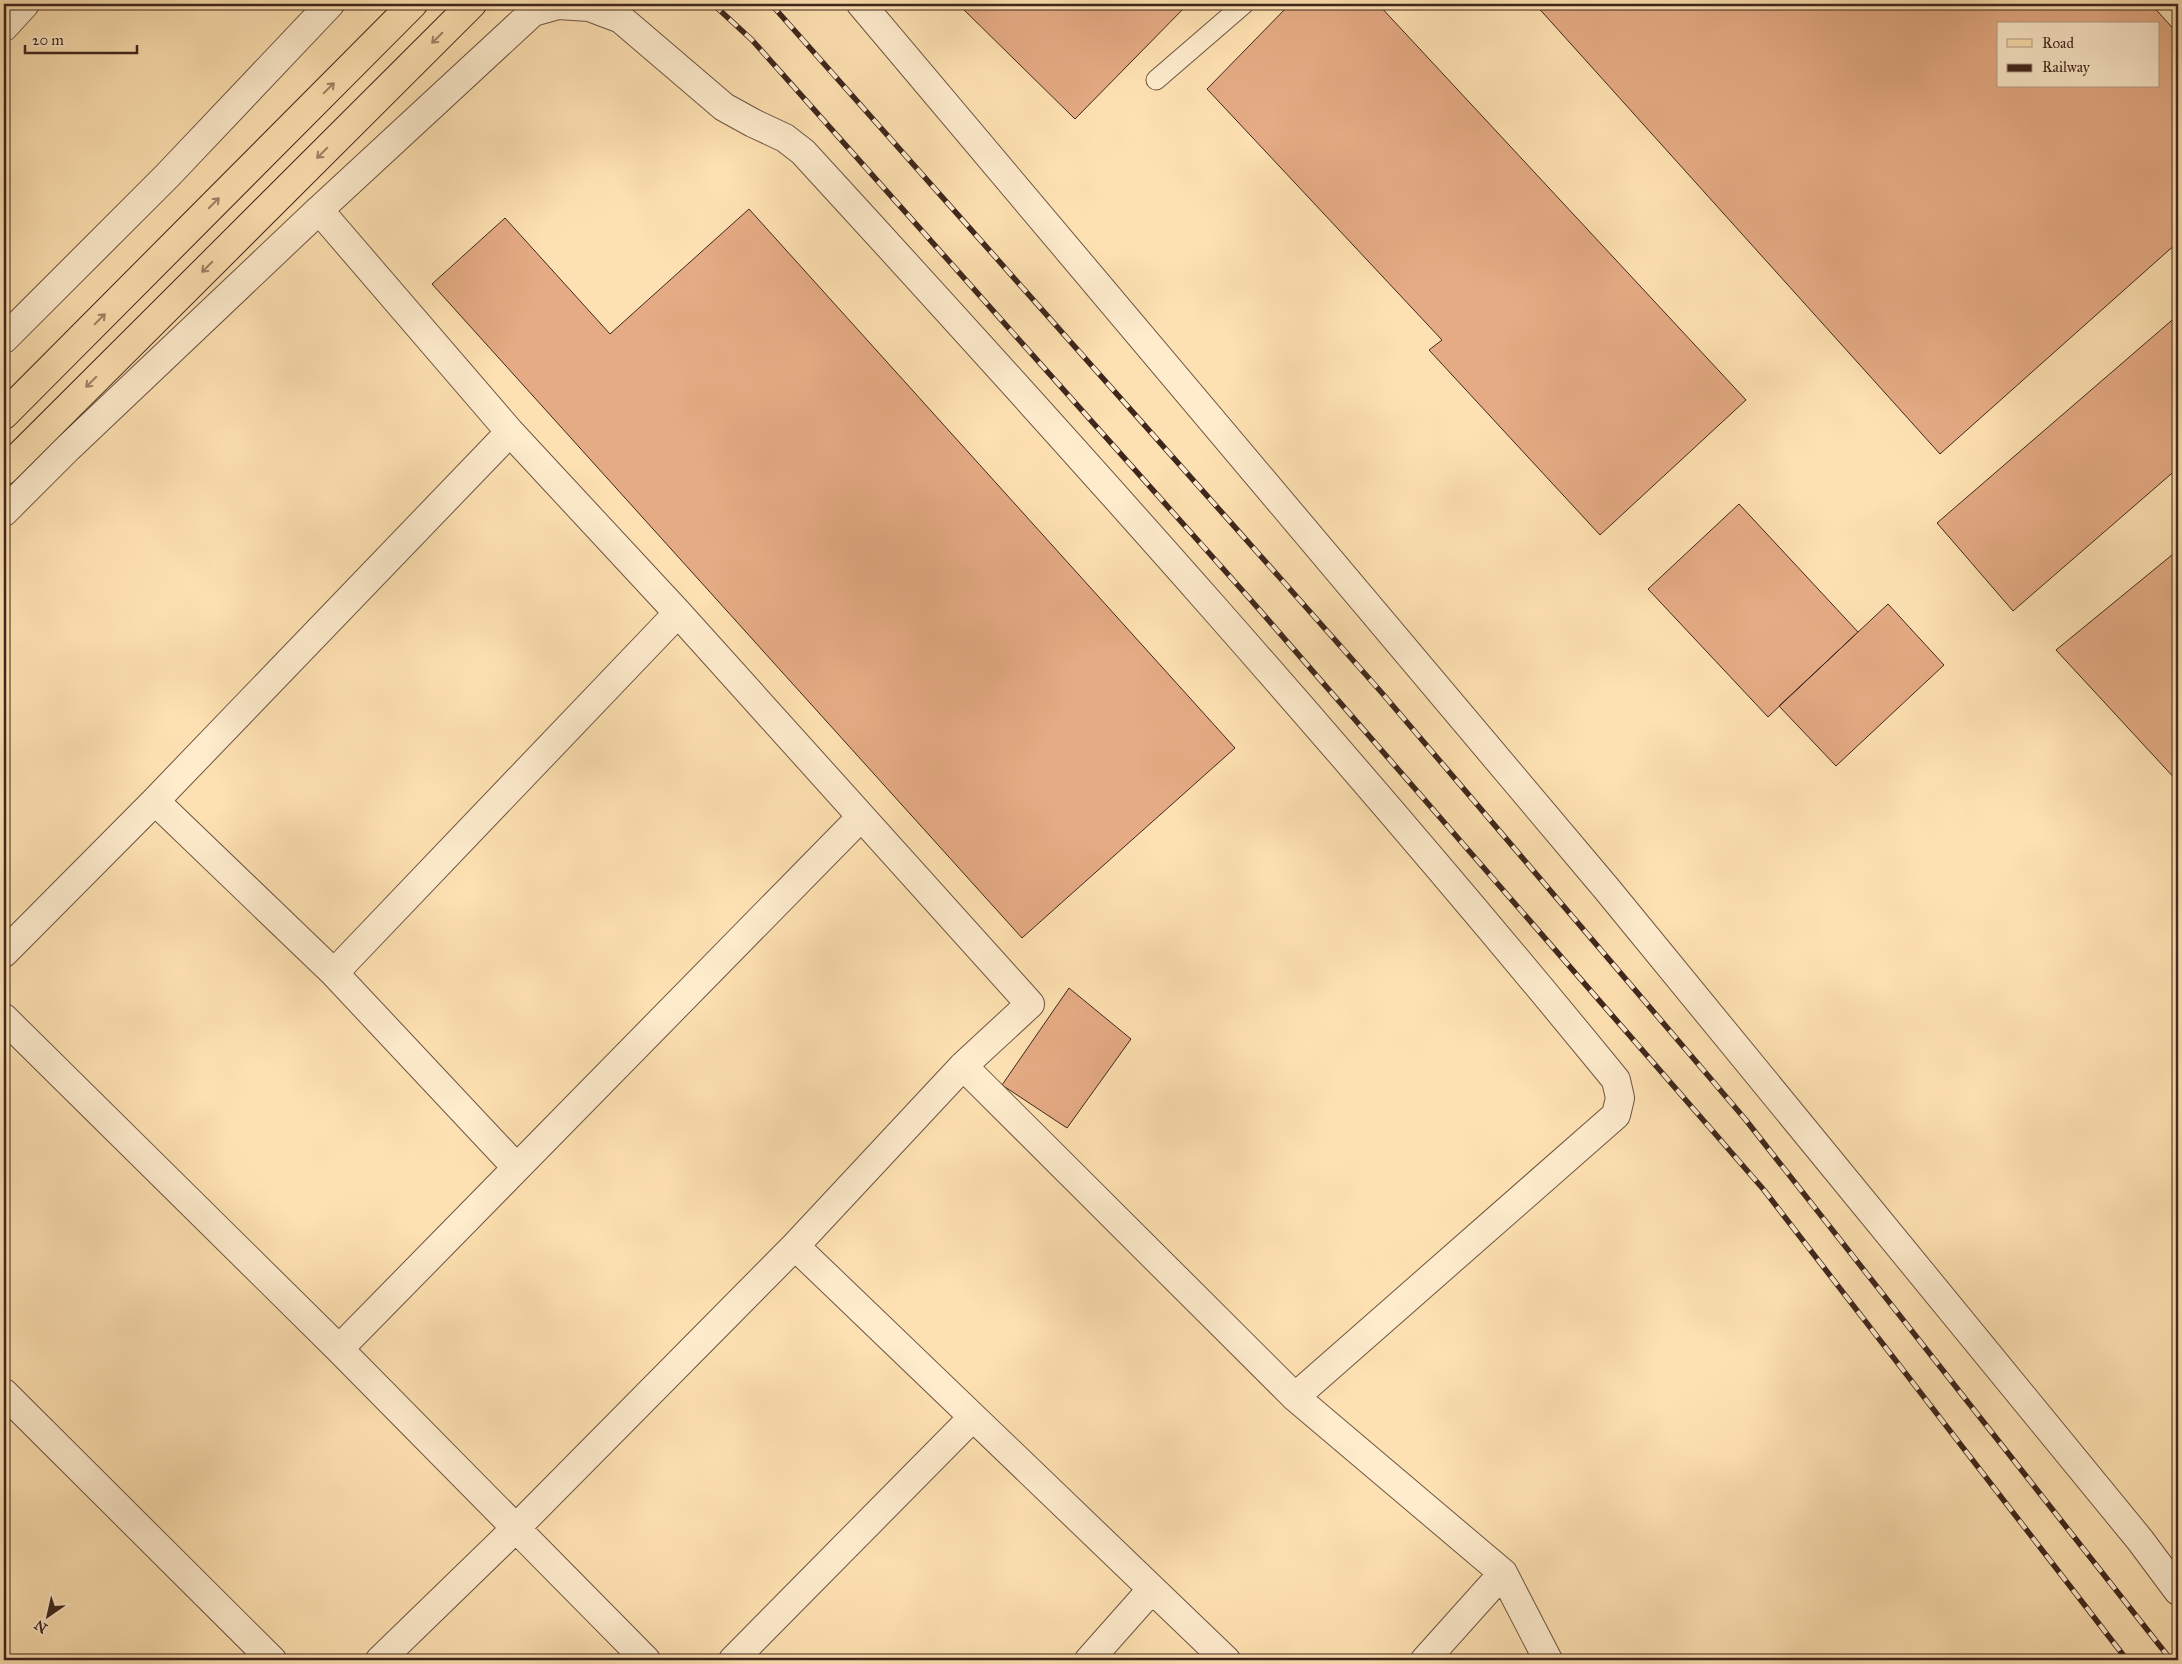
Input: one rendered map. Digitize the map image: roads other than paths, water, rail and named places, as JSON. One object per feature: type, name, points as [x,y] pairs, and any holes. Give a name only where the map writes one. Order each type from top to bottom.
[{"type":"main road","points":[[4,415],[413,4]]},
{"type":"main road","points":[[4,471],[472,4]]},
{"type":"street","points":[[4,27],[25,4]]},
{"type":"street","points":[[4,339],[167,176],[330,4]]},
{"type":"street","points":[[861,4],[1606,888],[2140,1540],[2178,1591]]},
{"type":"street","points":[[4,512],[68,448],[319,210],[533,12],[558,5],[582,6],[621,19],[724,107],[753,124],[785,138],[803,152],[1034,403],[1488,924],[1616,1080],[1620,1098],[1616,1115],[1295,1397]]},
{"type":"street","points":[[319,210],[510,432],[678,613],[1030,1004],[963,1066],[795,1246],[516,1528],[380,1660]]},
{"type":"street","points":[[4,953],[155,801],[510,432]]},
{"type":"street","points":[[334,973],[678,613]]},
{"type":"street","points":[[155,801],[334,973],[516,1168]]},
{"type":"street","points":[[339,1349],[861,818]]},
{"type":"street","points":[[4,1018],[339,1349],[646,1660]]},
{"type":"street","points":[[963,1066],[1295,1397],[1503,1573],[1548,1660]]},
{"type":"street","points":[[795,1246],[1226,1660]]},
{"type":"street","points":[[4,1393],[272,1660]]},
{"type":"street","points":[[733,1660],[973,1417]]},
{"type":"street","points":[[1426,1660],[1503,1573]]},
{"type":"street","points":[[1089,1660],[1152,1589]]},
{"type":"lane","points":[[1156,80],[1244,4]]},
{"type":"railway","points":[[713,4],[752,40],[1250,599],[1764,1190],[2127,1660]]},
{"type":"railway","points":[[771,4],[1382,693],[1745,1119],[2171,1660]]}]
